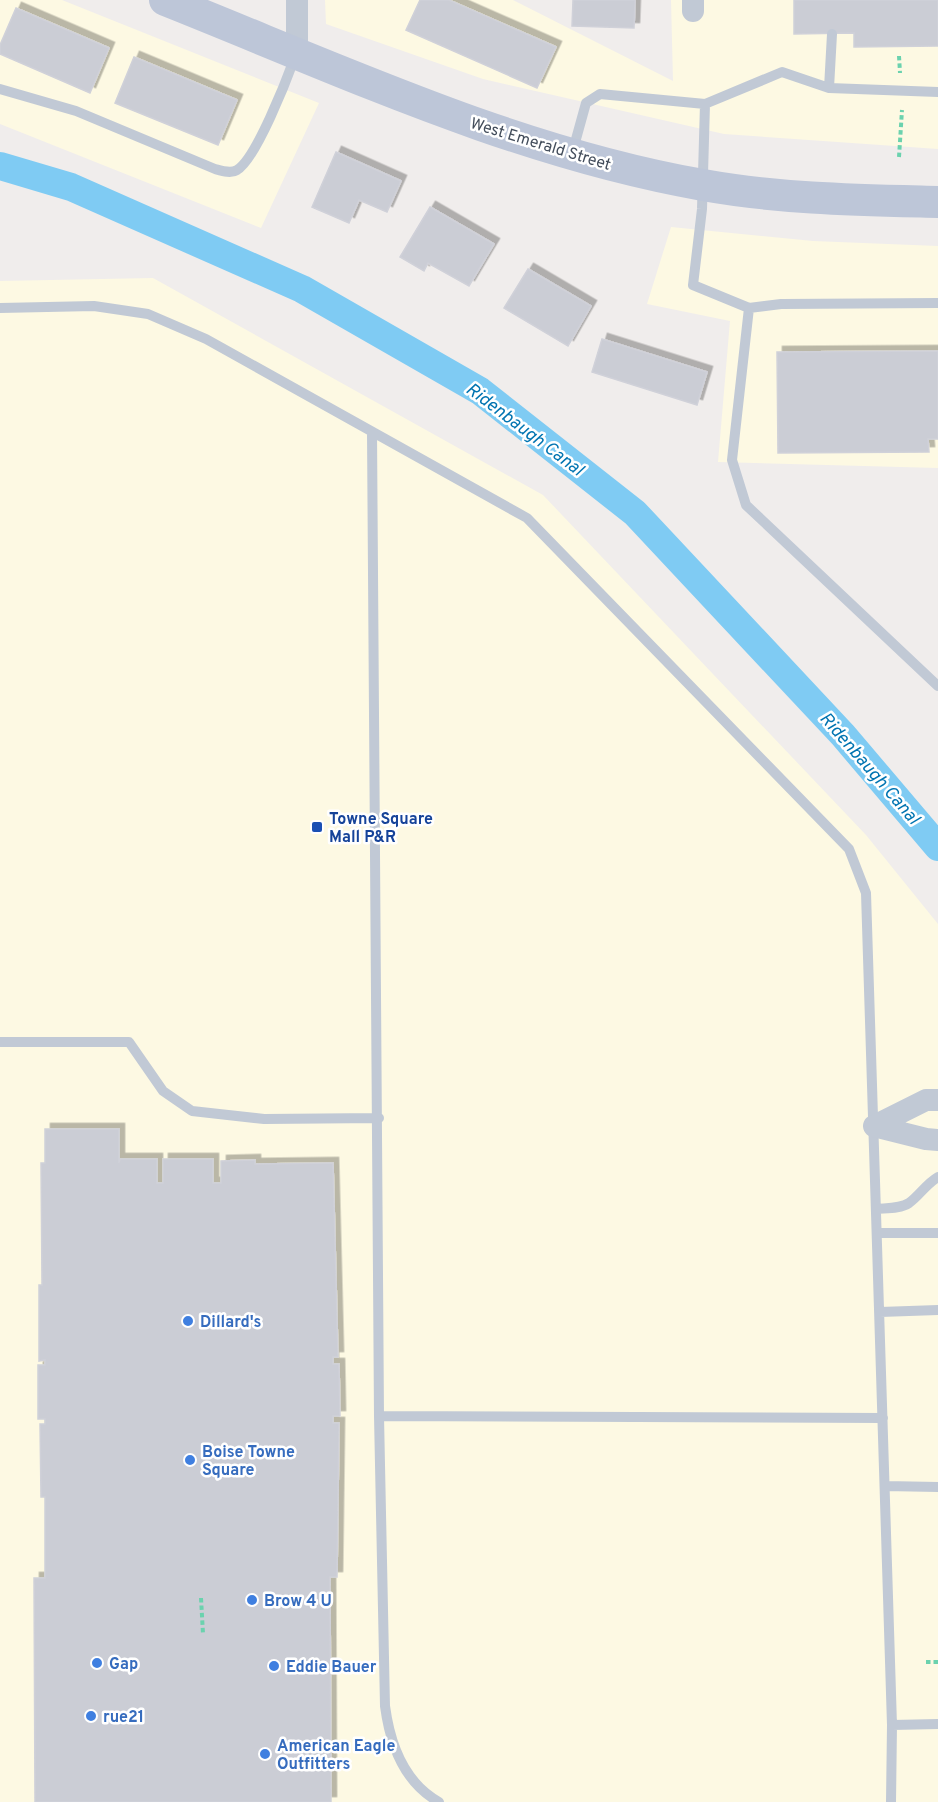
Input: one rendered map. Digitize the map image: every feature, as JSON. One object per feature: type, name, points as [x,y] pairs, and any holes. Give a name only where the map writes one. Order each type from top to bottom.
[{"type":"main road","name":"West Emerald Street","points":[[165,0],[466,121],[572,155],[703,185],[814,199],[938,202]]},
{"type":"street","points":[[297,0],[297,53]]},
{"type":"street","points":[[874,1126],[926,1100],[938,1100]]},
{"type":"street","points":[[874,1126],[938,1140]]},
{"type":"lane","points":[[830,88],[832,34]]},
{"type":"lane","points":[[0,89],[76,111],[215,169],[231,172],[240,169],[253,149],[285,86],[297,53]]},
{"type":"lane","points":[[572,155],[586,103],[600,94],[705,104],[782,72],[830,88],[938,92]]},
{"type":"lane","points":[[705,104],[703,185],[693,285],[749,309],[781,304],[938,303]]},
{"type":"lane","points":[[0,308],[94,306],[148,314],[206,339],[527,518],[849,849],[867,892],[892,1725],[891,1802]]},
{"type":"lane","points":[[749,309],[732,460],[746,505],[938,686]]},
{"type":"lane","points":[[372,432],[379,1118],[379,1416],[385,1706],[387,1727],[400,1764],[414,1781],[439,1802]]},
{"type":"lane","points":[[0,1042],[129,1042],[163,1091],[192,1111],[264,1119],[379,1118]]},
{"type":"lane","points":[[876,1209],[899,1208],[910,1202],[929,1182],[938,1177]]},
{"type":"lane","points":[[877,1233],[938,1233]]},
{"type":"lane","points":[[880,1312],[938,1311]]},
{"type":"lane","points":[[379,1416],[883,1418]]},
{"type":"lane","points":[[885,1486],[938,1487]]},
{"type":"lane","points":[[892,1725],[938,1724]]},
{"type":"path","points":[[899,56],[900,79]]},
{"type":"path","points":[[899,157],[902,109]]},
{"type":"path","points":[[201,1598],[202,1634]]},
{"type":"path","points":[[926,1662],[938,1662]]},
{"type":"shaded area","points":[[0,0],[62,0],[319,103],[261,228],[0,124]]},
{"type":"shaded area","points":[[325,0],[513,0],[673,81],[671,0],[938,0],[938,149],[724,134],[483,79],[326,24]]},
{"type":"shaded area","points":[[671,227],[813,241],[938,246],[938,468],[718,462],[730,321],[647,304]]},
{"type":"shaded area","points":[[153,278],[543,495],[866,835],[938,924],[938,1802],[0,1802],[0,281]]},
{"type":"building","points":[[420,0],[449,0],[556,47],[537,88],[406,30]]},
{"type":"building","points":[[573,0],[635,0],[634,28],[572,26]]},
{"type":"building","points":[[794,0],[938,0],[938,46],[854,47],[854,33],[794,34]]},
{"type":"building","points":[[16,8],[109,48],[90,93],[0,54],[0,45]]},
{"type":"building","points":[[134,57],[237,100],[218,145],[115,103]]},
{"type":"building","points":[[336,152],[401,181],[387,212],[359,200],[349,223],[312,207]]},
{"type":"building","points":[[430,207],[494,244],[469,286],[428,263],[424,271],[400,257]]},
{"type":"building","points":[[528,269],[591,306],[568,346],[504,308]]},
{"type":"building","points":[[602,339],[707,372],[697,405],[592,372]]},
{"type":"building","points":[[938,351],[938,439],[928,439],[929,452],[778,453],[777,352]]},
{"type":"building","name":"Boise Towne Square","points":[[45,1129],[119,1129],[119,1163],[120,1159],[157,1159],[157,1183],[163,1183],[163,1159],[213,1159],[213,1183],[221,1183],[221,1161],[255,1160],[255,1164],[333,1163],[338,1357],[333,1357],[333,1364],[339,1364],[340,1416],[333,1416],[333,1423],[339,1423],[337,1577],[330,1577],[331,1802],[35,1802],[34,1578],[45,1578],[45,1497],[41,1497],[40,1424],[45,1424],[45,1419],[38,1419],[38,1365],[45,1365],[45,1360],[39,1361],[39,1285],[42,1285],[41,1163],[45,1163]]},
{"type":"waterway","name":"Ridenbaugh Canal","points":[[0,166],[71,187],[302,289],[480,391],[635,513],[843,735],[938,847]]},
{"type":"place","name":"Towne Square Mall P&R","points":[[317,827]]},
{"type":"place","name":"Dillard's","points":[[188,1321]]},
{"type":"place","name":"Boise Towne Square","points":[[190,1460]]},
{"type":"place","name":"Brow 4 U","points":[[252,1600]]},
{"type":"place","name":"Gap","points":[[97,1663]]},
{"type":"place","name":"Eddie Bauer","points":[[274,1666]]},
{"type":"place","name":"rue21","points":[[91,1716]]},
{"type":"place","name":"American Eagle Outfitters","points":[[265,1754]]}]
